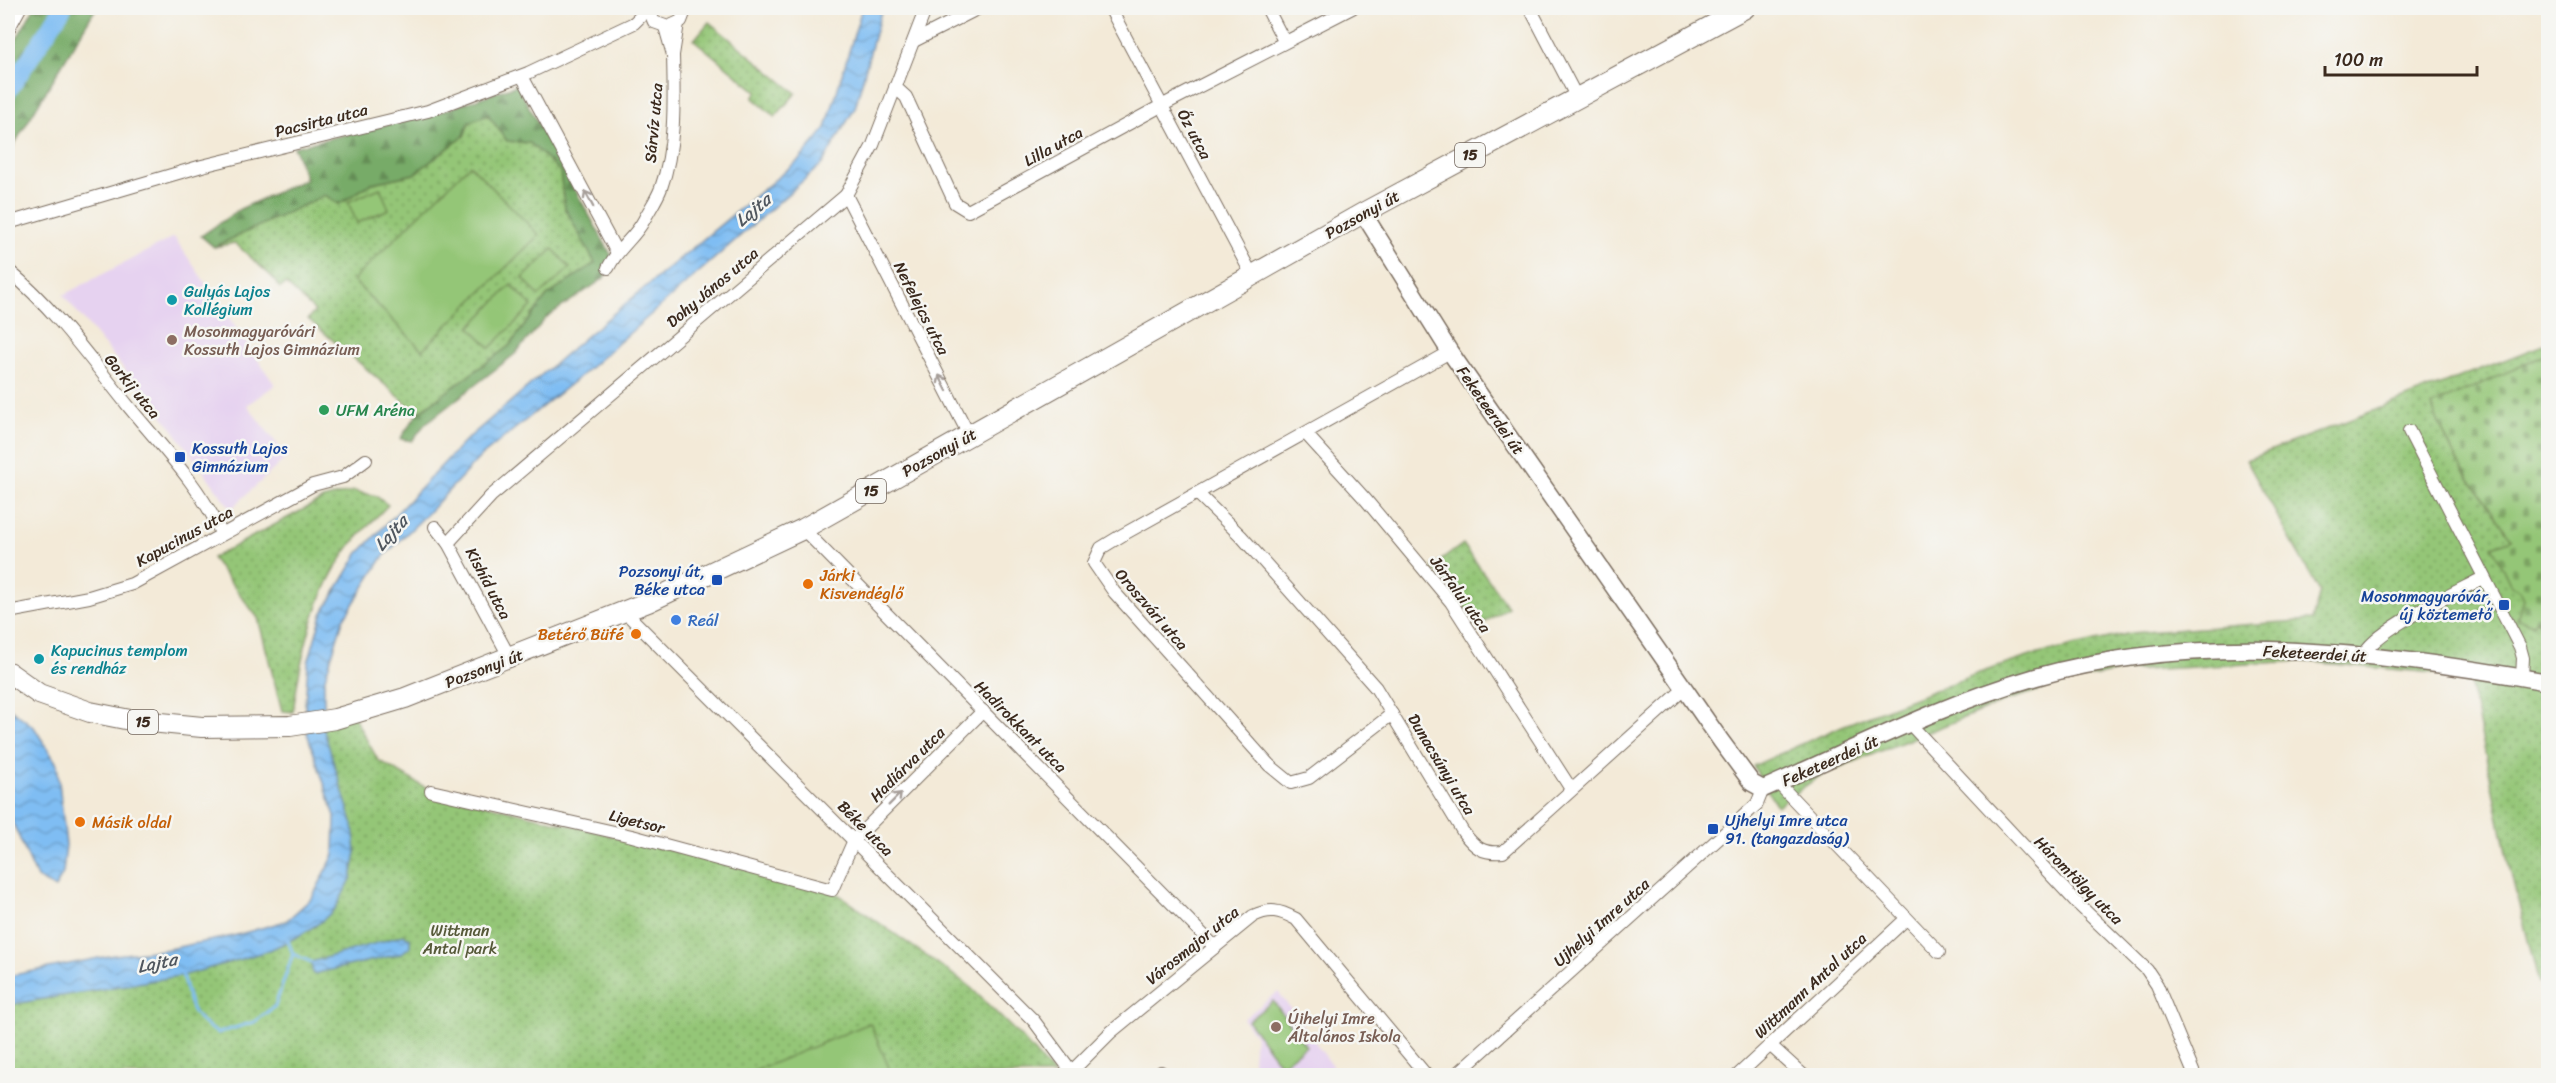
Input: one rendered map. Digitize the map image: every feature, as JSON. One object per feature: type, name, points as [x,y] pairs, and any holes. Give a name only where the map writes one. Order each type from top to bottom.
[{"type":"main road","name":"15","points":[[1718,14],[1745,8]]},
{"type":"main road","name":"Pozsonyi út","points":[[8,672],[39,694],[60,703],[130,720],[202,727],[290,726],[335,719],[405,698],[510,658],[625,612],[803,529],[1363,213],[1577,98],[1718,14]]},
{"type":"main road","name":"Feketeerdei út","points":[[1363,213],[1450,352],[1752,783],[1770,786],[1911,725],[2026,680],[2137,657],[2259,650],[2363,656],[2548,682]]},
{"type":"street","points":[[8,30],[20,8]]},
{"type":"street","points":[[634,23],[648,8],[660,25],[673,55]]},
{"type":"street","points":[[673,55],[678,23],[685,15],[686,8]]},
{"type":"street","name":"Dohy János utca","points":[[448,543],[491,496],[846,195],[873,145],[926,8]]},
{"type":"street","points":[[914,41],[979,8]]},
{"type":"street","name":"Őz utca","points":[[1110,8],[1252,275]]},
{"type":"street","points":[[1267,8],[1284,41]]},
{"type":"street","name":"Lilla utca","points":[[895,87],[906,98],[955,202],[968,211],[1161,106],[1352,8]]},
{"type":"street","points":[[1530,8],[1577,98]]},
{"type":"street","points":[[634,23],[660,25],[678,23]]},
{"type":"street","name":"Pacsirta utca","points":[[8,223],[202,166],[428,111],[522,76],[634,23]]},
{"type":"street","name":"Sárvíz utca","points":[[608,268],[616,251],[642,224],[661,189],[670,150],[674,103],[673,55]]},
{"type":"street","points":[[522,76],[616,251]]},
{"type":"street","name":"Nefelejcs utca","points":[[846,195],[969,435]]},
{"type":"street","name":"Gorkij utca","points":[[8,270],[58,320],[171,459],[213,516],[221,533]]},
{"type":"street","name":"Oroszvári utca","points":[[1392,714],[1309,777],[1291,783],[1269,765],[1122,601],[1094,563],[1101,548],[1450,352]]},
{"type":"street","points":[[2409,431],[2523,653],[2522,677]]},
{"type":"street","name":"Járfalui utca","points":[[1306,434],[1366,500],[1451,602],[1571,789]]},
{"type":"street","name":"Kapucinus utca","points":[[8,612],[51,606],[118,589],[167,567],[221,533],[313,485],[343,477],[366,460]]},
{"type":"street","name":"Dunacsúnyi utca","points":[[1198,494],[1241,536],[1376,688],[1463,832],[1473,846],[1488,854],[1503,852],[1685,688]]},
{"type":"street","name":"Kishíd utca","points":[[435,527],[448,543],[510,658]]},
{"type":"street","name":"Hadirokkant utca","points":[[803,529],[1215,947]]},
{"type":"street","points":[[2363,656],[2368,645],[2383,633],[2483,578]]},
{"type":"street","name":"Béke utca","points":[[625,612],[1034,1021],[1074,1073]]},
{"type":"street","name":"Hadiárva utca","points":[[854,840],[983,711]]},
{"type":"street","name":"Háromtölgy utca","points":[[1911,725],[2078,904],[2147,969],[2157,985],[2195,1076]]},
{"type":"street","points":[[1770,786],[1939,952]]},
{"type":"street","name":"Ujhelyi Imre utca","points":[[1455,1076],[1757,804],[1770,786]]},
{"type":"street","name":"Ligetsor","points":[[431,791],[632,836],[832,890],[854,840]]},
{"type":"street","name":"Városmajor utca","points":[[1074,1073],[1111,1032],[1253,916],[1268,909],[1282,911],[1296,919],[1427,1076]]},
{"type":"street","name":"Wittmann Antal utca","points":[[1737,1076],[1906,919]]},
{"type":"street","points":[[1770,1045],[1804,1076]]},
{"type":"shaded area","name":"Mosonmagyaróvári Kossuth Lajos Gimnázium","points":[[174,237],[275,385],[247,405],[287,457],[231,509],[166,420],[63,295]]},
{"type":"shaded area","name":"Újhelyi Imre Általános Iskola","points":[[1278,992],[1339,1075],[1252,1075],[1255,1035],[1243,1019]]},
{"type":"green space","points":[[34,8],[96,8],[8,155],[8,54]]},
{"type":"green space","points":[[709,22],[796,93],[775,117],[753,98],[757,92],[694,40]]},
{"type":"green space","points":[[517,85],[614,260],[603,279],[547,317],[515,354],[425,424],[412,441],[400,439],[418,413],[509,346],[547,296],[595,263],[565,208],[560,171],[530,143],[507,141],[488,115],[469,122],[464,136],[414,174],[372,183],[339,204],[325,195],[214,247],[201,236],[240,209],[306,179],[294,147],[443,111]]},
{"type":"green space","points":[[489,115],[507,141],[530,143],[560,171],[565,208],[595,263],[547,296],[509,346],[418,413],[308,319],[315,311],[286,284],[280,288],[272,277],[235,243],[214,247],[325,195],[339,204],[372,183],[414,174],[464,136],[469,122]]},
{"type":"green space","points":[[470,165],[539,235],[422,350],[353,280]]},
{"type":"green space","points":[[380,188],[389,209],[357,223],[348,202]]},
{"type":"green space","points":[[553,249],[570,268],[539,296],[523,278]]},
{"type":"green space","points":[[511,285],[532,306],[490,348],[470,327]]},
{"type":"green space","points":[[2548,343],[2548,983],[2539,983],[2508,862],[2469,676],[2300,661],[2124,671],[2068,681],[2008,700],[1821,775],[1777,806],[1753,766],[1842,726],[1979,673],[2034,655],[2131,633],[2312,620],[2320,592],[2246,460]]},
{"type":"green space","points":[[2548,354],[2548,639],[2536,619],[2533,624],[2517,618],[2524,599],[2520,590],[2511,586],[2492,546],[2512,539],[2457,461],[2431,406]]},
{"type":"green space","points":[[354,491],[376,496],[388,505],[350,546],[327,584],[318,604],[305,647],[293,712],[282,711],[258,618],[212,558],[323,499]]},
{"type":"green space","points":[[1463,544],[1508,607],[1478,627],[1459,598],[1432,567]]},
{"type":"green space","name":"Wittman Antal park","points":[[353,715],[378,760],[431,791],[832,890],[968,985],[1020,1036],[1054,1075],[8,1076],[8,986],[224,948],[308,911],[339,873],[341,826],[318,720]]},
{"type":"green space","points":[[1273,1001],[1306,1046],[1281,1065],[1248,1021]]},
{"type":"green space","points":[[870,1023],[892,1075],[745,1075]]},
{"type":"water","name":"Lajta","points":[[862,8],[882,8],[855,108],[822,164],[583,374],[480,457],[383,557],[343,620],[324,681],[324,731],[353,825],[356,852],[351,879],[335,909],[321,922],[297,937],[270,950],[238,960],[185,975],[8,1005],[8,976],[114,955],[163,950],[233,936],[286,921],[312,898],[334,855],[335,816],[307,733],[305,704],[308,663],[322,614],[358,554],[465,441],[590,333],[800,159],[826,128]]},
{"type":"water","points":[[8,707],[34,727],[57,764],[66,845],[63,873],[55,888],[37,878],[8,812]]},
{"type":"water","points":[[404,935],[410,938],[410,947],[400,954],[313,974],[311,962]]},
{"type":"waterway","points":[[8,91],[63,8]]},
{"type":"waterway","points":[[182,974],[192,1009],[208,1027],[218,1033],[254,1022],[275,1006],[293,954],[287,938]]},
{"type":"waterway","points":[[293,954],[311,962]]},
{"type":"place","name":"Gulyás Lajos Kollégium","points":[[172,300]]},
{"type":"place","name":"Mosonmagyaróvári Kossuth Lajos Gimnázium","points":[[172,340]]},
{"type":"place","name":"UFM Aréna","points":[[324,410]]},
{"type":"place","name":"Kossuth Lajos Gimnázium","points":[[180,457]]},
{"type":"place","name":"Pozsonyi út, Béke utca","points":[[717,580]]},
{"type":"place","name":"Járki Kisvendéglő","points":[[808,584]]},
{"type":"place","name":"Mosonmagyaróvár, új köztemető","points":[[2504,605]]},
{"type":"place","name":"Reál","points":[[676,620]]},
{"type":"place","name":"Betérő Büfé","points":[[636,634]]},
{"type":"place","name":"Kapucinus templom és rendház","points":[[39,659]]},
{"type":"place","name":"Másik oldal","points":[[80,822]]},
{"type":"place","name":"Ujhelyi Imre utca 91. (tangazdaság)","points":[[1713,829]]},
{"type":"place","name":"Újhelyi Imre Általános Iskola","points":[[1276,1027]]}]
